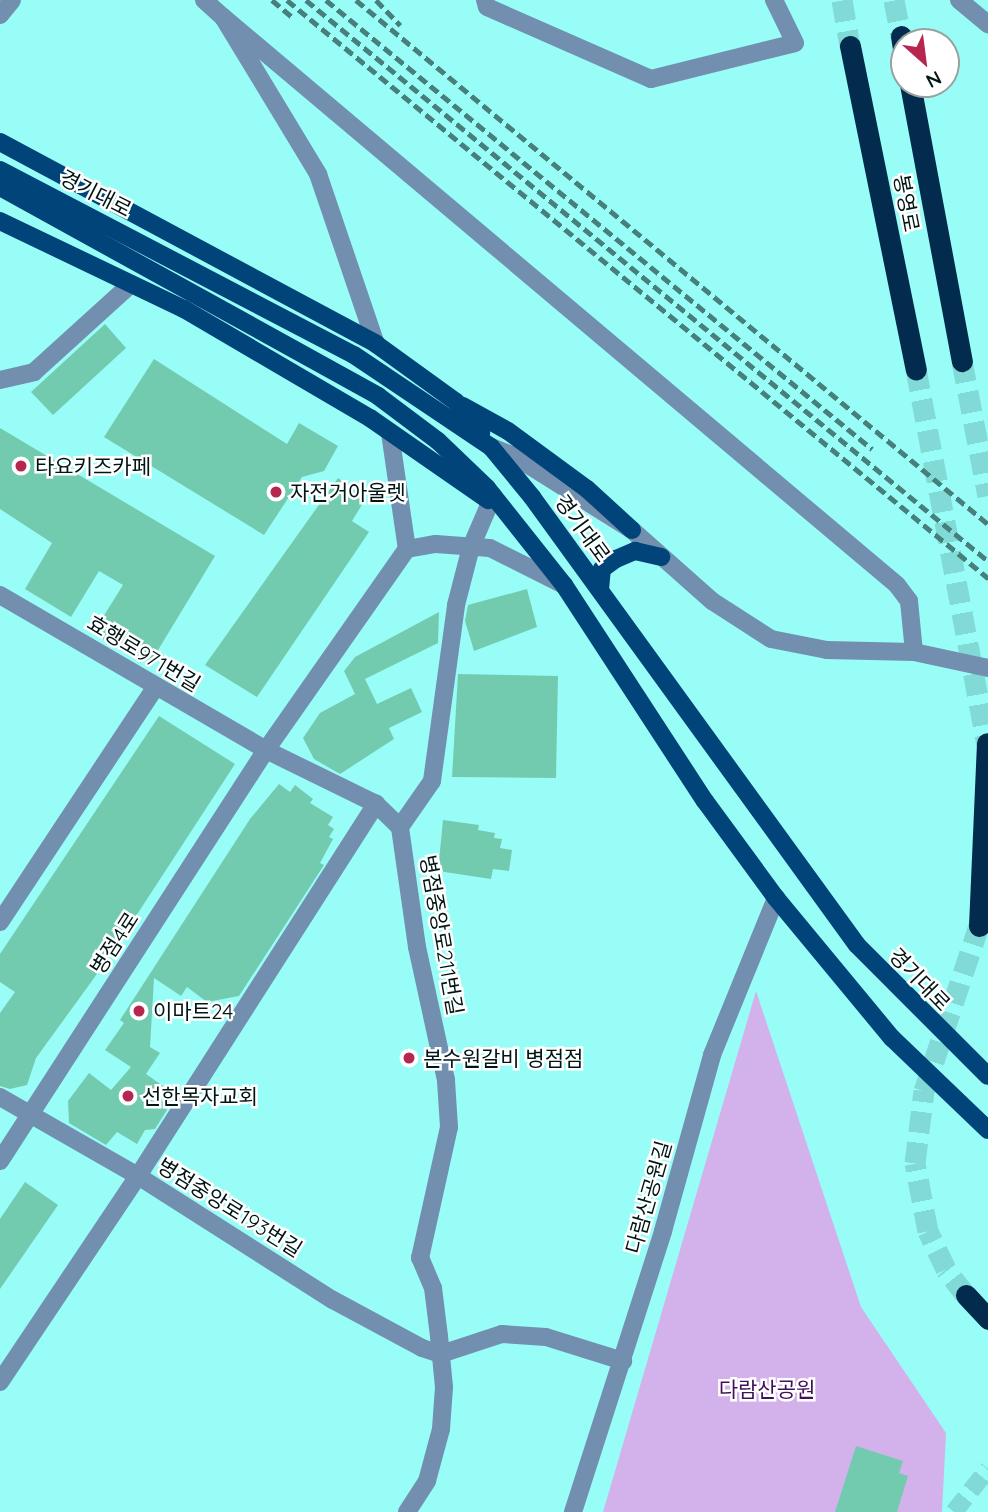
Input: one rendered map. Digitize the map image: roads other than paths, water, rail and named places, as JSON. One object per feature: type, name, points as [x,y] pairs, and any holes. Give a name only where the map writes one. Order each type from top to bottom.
[{"type":"highway","name":"봉영로","points":[[850,47],[916,369]]},
{"type":"highway","name":"봉영로","points":[[913,98],[962,361]]},
{"type":"highway","points":[[979,926],[988,744]]},
{"type":"highway","points":[[966,1295],[988,1319]]},
{"type":"main road","points":[[0,142],[376,344],[456,402],[520,439],[587,489],[632,530]]},
{"type":"main road","name":"경기대로","points":[[0,170],[354,355],[491,447],[600,590],[856,945],[988,1076]]},
{"type":"main road","name":"경기대로","points":[[0,187],[378,396],[438,441],[497,503],[564,586],[697,790],[776,898],[892,1038],[988,1130]]},
{"type":"main road","name":"경기대로","points":[[0,221],[131,284],[247,345],[497,503]]},
{"type":"main road","points":[[456,402],[491,447]]},
{"type":"main road","points":[[600,590],[602,569],[616,559],[635,551],[661,557]]},
{"type":"street","points":[[0,15],[12,0]]},
{"type":"street","points":[[204,0],[897,585],[909,601],[914,652]]},
{"type":"street","points":[[485,0],[487,7],[650,79],[795,43],[774,0]]},
{"type":"street","points":[[959,0],[988,24]]},
{"type":"street","points":[[223,17],[318,174],[376,344]]},
{"type":"street","points":[[0,380],[34,372],[131,284]]},
{"type":"street","points":[[390,433],[407,549],[436,544],[490,548],[564,586]]},
{"type":"street","points":[[491,447],[514,456],[632,530],[712,601],[771,639],[827,650],[914,652],[988,668]]},
{"type":"street","points":[[266,750],[376,804],[400,827],[432,781],[456,605],[471,547],[497,503]]},
{"type":"street","name":"병점4로","points":[[0,1161],[266,750],[407,549]]},
{"type":"street","name":"효행로971번길","points":[[0,595],[155,688],[266,750]]},
{"type":"street","points":[[0,922],[155,688]]},
{"type":"street","points":[[0,1097],[138,1176],[376,804]]},
{"type":"street","name":"병점중앙로211번길","points":[[400,827],[417,947],[446,1080],[449,1127],[420,1258],[433,1288],[441,1354],[441,1429],[427,1481],[407,1512]]},
{"type":"street","name":"다람산공원길","points":[[573,1512],[623,1360],[712,1055],[776,898]]},
{"type":"street","name":"병점중앙로193번길","points":[[0,1382],[138,1176],[333,1300],[441,1354]]},
{"type":"street","points":[[441,1354],[502,1334],[546,1336],[623,1360]]},
{"type":"tunnel","points":[[842,0],[850,46]]},
{"type":"tunnel","points":[[894,0],[899,28]]},
{"type":"tunnel","points":[[962,361],[988,496]]},
{"type":"tunnel","points":[[916,369],[987,743]]},
{"type":"tunnel","points":[[966,1295],[946,1269],[928,1231],[915,1163],[924,1091],[979,926]]},
{"type":"tunnel","points":[[954,1512],[988,1469]]},
{"type":"railway","points":[[272,0],[292,17]]},
{"type":"railway","points":[[287,0],[988,578]]},
{"type":"railway","points":[[306,0],[988,561]]},
{"type":"railway","points":[[326,0],[872,449]]},
{"type":"railway","points":[[356,0],[988,524]]},
{"type":"railway","points":[[376,0],[400,25]]},
{"type":"place","name":"타요키즈카페","points":[[21,466]]},
{"type":"place","name":"자전거아울렛","points":[[276,492]]},
{"type":"place","name":"이마트24","points":[[139,1011]]},
{"type":"place","name":"본수원갈비 병점점","points":[[409,1058]]},
{"type":"place","name":"선한목자교회","points":[[128,1096]]},
{"type":"park label","name":"다람산공원","points":[[767,1389]]}]
